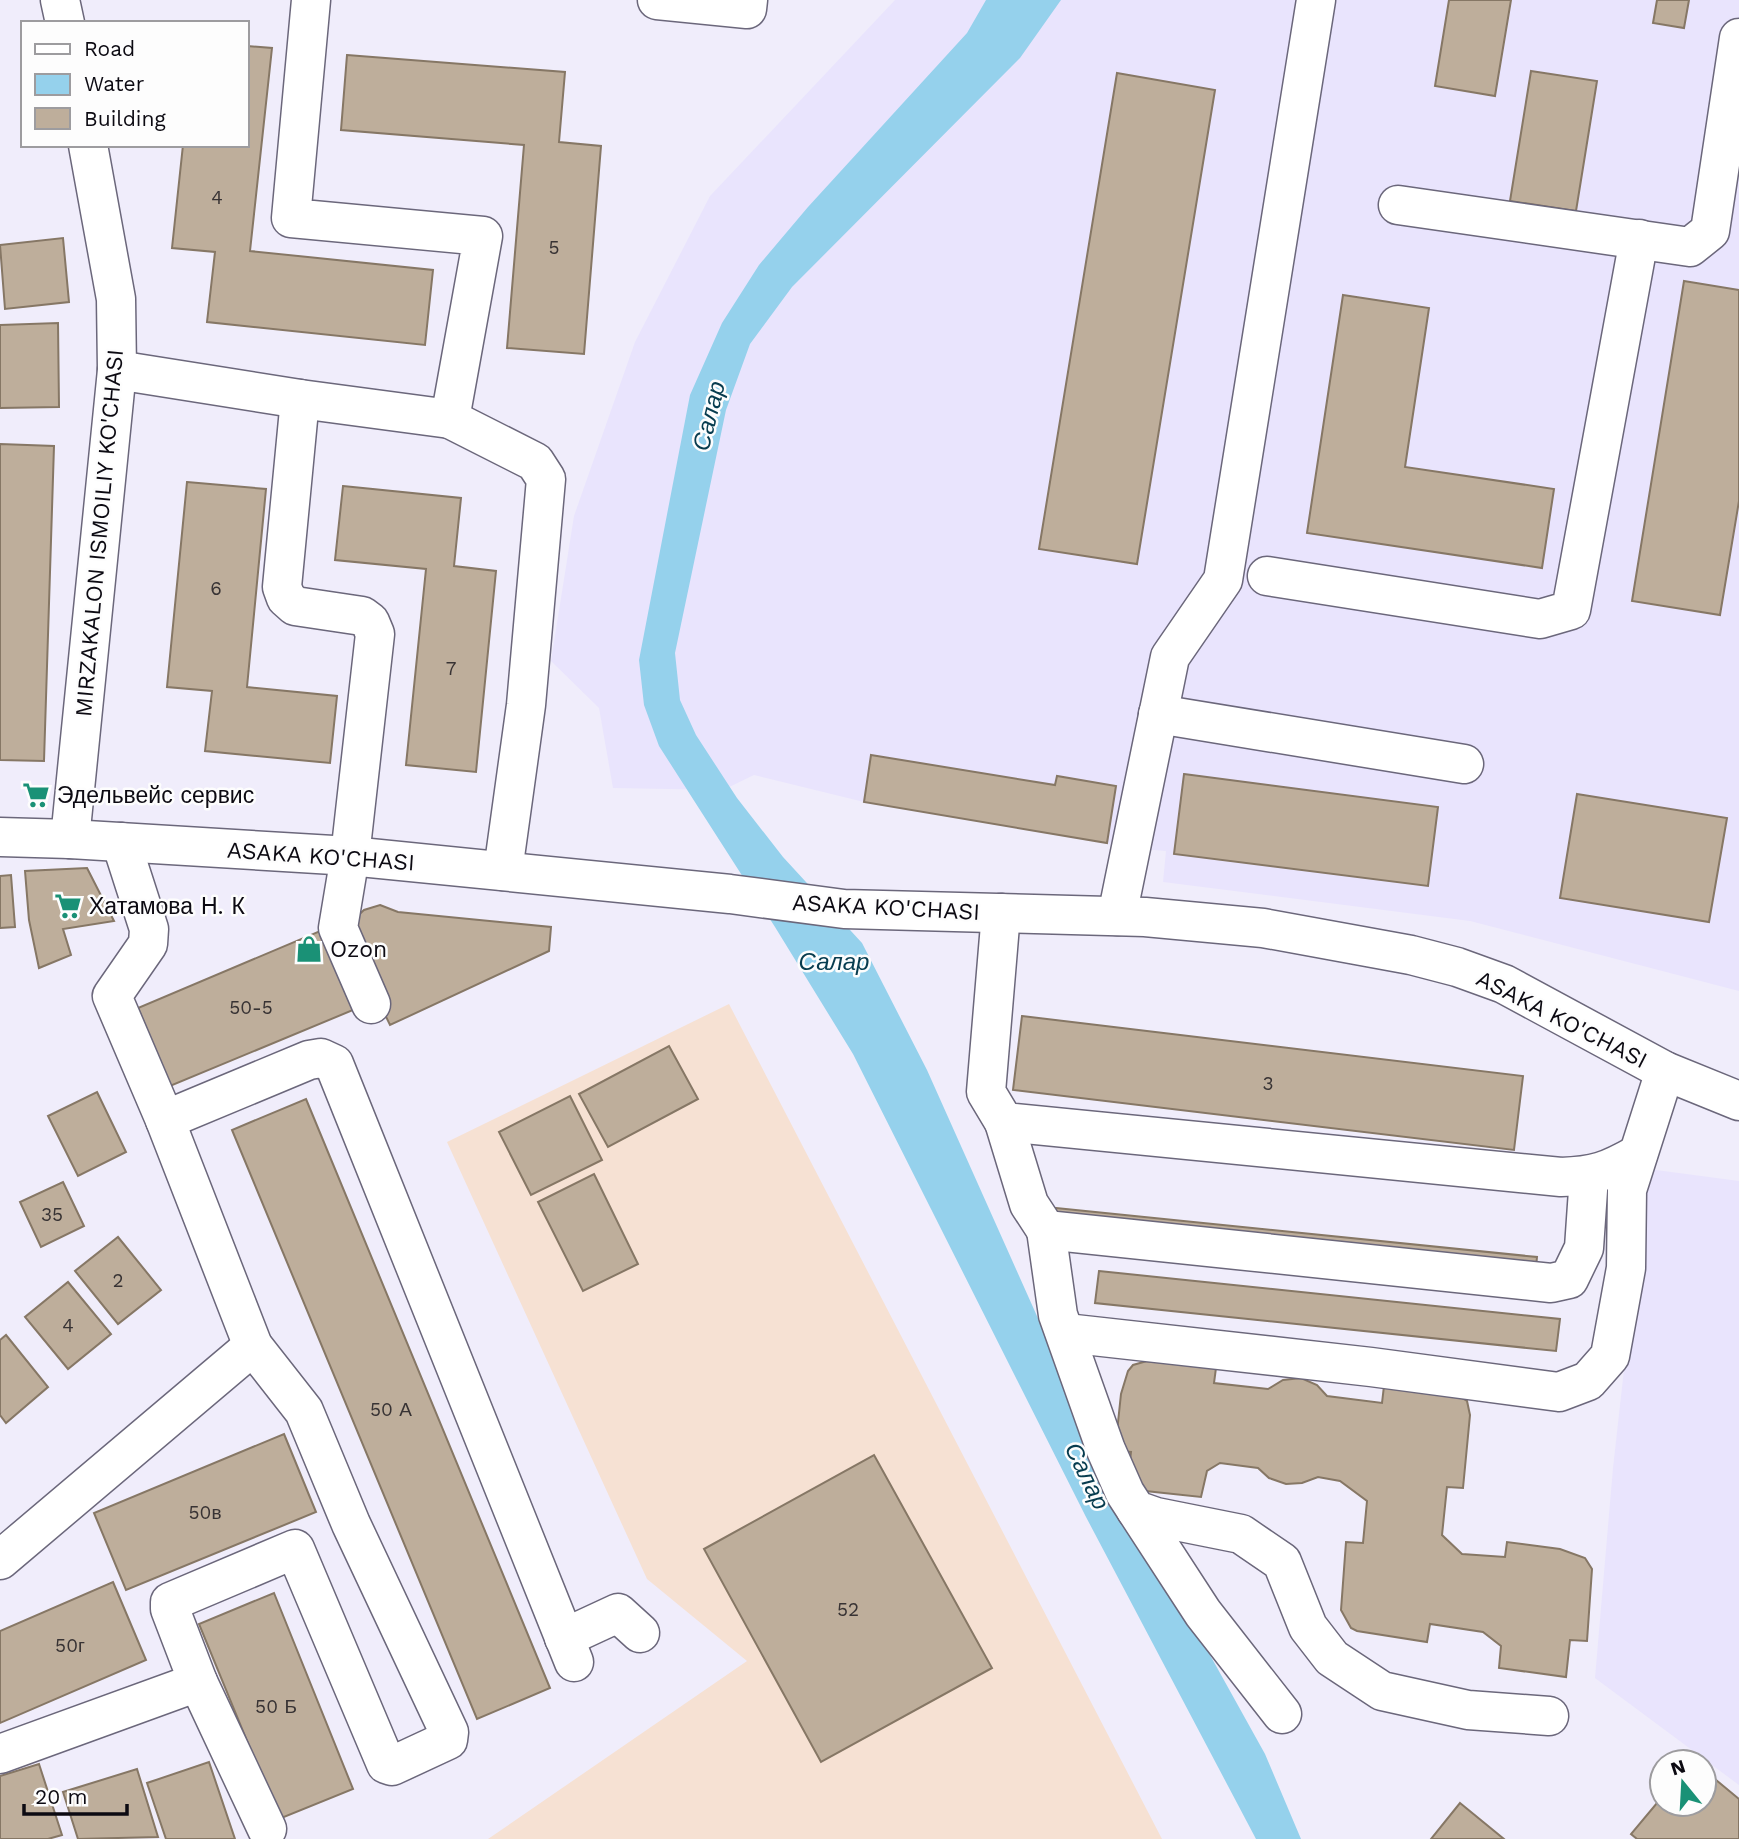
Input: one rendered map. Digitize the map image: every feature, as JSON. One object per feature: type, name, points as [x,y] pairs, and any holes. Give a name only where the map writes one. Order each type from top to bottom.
[{"type":"street","points":[[60,0],[65,21]]},
{"type":"street","points":[[311,0],[291,218],[483,236],[450,419]]},
{"type":"street","points":[[657,0],[747,9],[748,0]]},
{"type":"street","points":[[1117,916],[1170,657],[1223,580],[1316,0]]},
{"type":"street","points":[[1398,205],[1690,247],[1710,231],[1739,38]]},
{"type":"street","name":"MIRZAKALON ISMOILIY KO'CHASI","points":[[70,839],[117,370],[116,299],[88,147]]},
{"type":"street","points":[[1267,576],[1540,619],[1571,610],[1639,239]]},
{"type":"street","points":[[117,370],[450,419],[535,462],[546,479],[526,705],[503,872]]},
{"type":"street","points":[[300,398],[282,587],[286,598],[295,606],[362,616],[370,622],[375,634],[350,856],[338,928],[371,1004]]},
{"type":"street","points":[[1158,714],[1464,764]]},
{"type":"street","name":"ASAKA KO'CHASI","points":[[0,837],[350,856],[730,894],[844,909],[1117,916],[1275,930],[1411,955],[1457,967],[1504,984],[1665,1071],[1739,1101]]},
{"type":"street","points":[[121,842],[150,937],[113,996],[165,1120],[253,1346],[304,1411],[351,1524],[449,1732],[448,1740],[392,1766],[386,1764],[295,1549]]},
{"type":"street","points":[[1001,913],[986,1092],[1004,1122],[1029,1204],[1046,1230],[1058,1315],[1106,1450],[1125,1493],[1203,1613],[1282,1714]]},
{"type":"street","points":[[165,1120],[309,1060],[321,1058],[334,1064],[569,1650],[618,1613],[640,1633]]},
{"type":"street","points":[[1066,1334],[1371,1367],[1559,1392],[1588,1381],[1610,1356],[1626,1268],[1628,1190],[1665,1071]]},
{"type":"street","points":[[1004,1122],[1561,1177],[1589,1176],[1610,1170],[1638,1154]]},
{"type":"street","points":[[1046,1230],[1551,1283],[1569,1279],[1584,1248],[1589,1176]]},
{"type":"street","points":[[0,1560],[253,1346]]},
{"type":"street","points":[[1136,1510],[1156,1517],[1241,1534],[1282,1562],[1308,1627],[1332,1658],[1382,1691],[1468,1710],[1549,1716]]},
{"type":"street","points":[[267,1829],[198,1682],[170,1609],[170,1602],[351,1524]]},
{"type":"street","points":[[0,1754],[198,1682]]},
{"type":"shaded area","points":[[895,0],[1739,0],[1739,991],[1470,921],[1163,882],[1166,851],[1131,848],[864,802],[754,775],[723,790],[613,788],[599,708],[551,661],[574,516],[635,342],[710,196]]},
{"type":"shaded area","points":[[729,1004],[1162,1839],[488,1839],[747,1661],[647,1579],[447,1142]]},
{"type":"shaded area","points":[[1641,1168],[1739,1181],[1739,1785],[1718,1769],[1718,1748],[1689,1748],[1595,1678],[1613,1468],[1632,1298]]},
{"type":"water","name":"Салар","points":[[986,0],[1061,0],[1020,58],[792,287],[750,344],[726,410],[675,653],[680,700],[696,735],[737,798],[783,857],[862,943],[927,1070],[1100,1457],[1265,1754],[1301,1839],[1256,1839],[1086,1517],[853,1054],[659,746],[644,705],[639,660],[690,395],[722,323],[759,265],[808,207],[967,33]]},
{"type":"building","points":[[1449,0],[1511,0],[1495,96],[1435,86]]},
{"type":"building","points":[[1657,0],[1689,0],[1684,28],[1653,23]]},
{"type":"building","points":[[248,46],[272,48],[250,251],[433,270],[425,345],[207,322],[215,252],[172,248],[183,147],[248,147]]},
{"type":"building","points":[[347,55],[565,72],[559,142],[601,146],[584,354],[507,348],[524,145],[341,130]]},
{"type":"building","points":[[1531,71],[1597,81],[1576,211],[1510,201]]},
{"type":"building","points":[[1117,73],[1215,90],[1137,564],[1039,549]]},
{"type":"building","points":[[63,238],[69,302],[5,309],[0,245]]},
{"type":"building","points":[[1684,281],[1739,290],[1739,501],[1720,615],[1632,601]]},
{"type":"building","points":[[1343,295],[1429,308],[1405,467],[1554,489],[1542,568],[1307,533]]},
{"type":"building","points":[[58,323],[59,407],[0,408],[0,325]]},
{"type":"building","points":[[0,444],[54,446],[44,761],[0,760]]},
{"type":"building","points":[[187,482],[266,489],[247,687],[337,696],[330,763],[205,751],[212,691],[167,687]]},
{"type":"building","points":[[343,486],[461,498],[454,566],[496,571],[476,772],[406,765],[426,569],[335,560]]},
{"type":"building","points":[[871,755],[1055,785],[1057,776],[1116,786],[1107,843],[864,802]]},
{"type":"building","points":[[1184,774],[1438,807],[1428,886],[1174,854]]},
{"type":"building","points":[[1577,794],[1727,818],[1709,922],[1560,898]]},
{"type":"building","points":[[87,868],[114,921],[63,929],[71,955],[39,968],[29,920],[25,871]]},
{"type":"building","points":[[11,875],[15,927],[0,928],[0,876]]},
{"type":"building","points":[[380,905],[398,912],[551,927],[549,951],[390,1025],[346,933],[352,921],[364,910]]},
{"type":"building","points":[[332,926],[365,1005],[170,1086],[138,1008]]},
{"type":"building","points":[[1022,1016],[1523,1076],[1514,1150],[1013,1090]]},
{"type":"building","points":[[669,1046],[698,1099],[608,1147],[579,1094]]},
{"type":"building","points":[[97,1092],[126,1152],[78,1176],[48,1116]]},
{"type":"building","points":[[570,1096],[602,1160],[531,1195],[499,1132]]},
{"type":"building","points":[[306,1099],[550,1688],[477,1719],[232,1130]]},
{"type":"building","points":[[594,1174],[638,1264],[583,1291],[538,1202]]},
{"type":"building","points":[[63,1182],[84,1226],[41,1247],[20,1202]]},
{"type":"building","points":[[1056,1208],[1537,1257],[1535,1278],[1054,1229]]},
{"type":"building","points":[[118,1237],[161,1290],[118,1324],[75,1271]]},
{"type":"building","points":[[1099,1271],[1560,1319],[1556,1351],[1095,1303]]},
{"type":"building","points":[[68,1282],[111,1334],[68,1369],[25,1317]]},
{"type":"building","points":[[6,1335],[48,1387],[6,1423],[0,1415],[0,1340]]},
{"type":"building","points":[[1147,1361],[1216,1368],[1214,1383],[1268,1389],[1283,1380],[1301,1378],[1317,1385],[1327,1396],[1382,1403],[1384,1386],[1460,1397],[1467,1401],[1470,1415],[1463,1488],[1447,1487],[1442,1535],[1462,1554],[1505,1557],[1507,1542],[1560,1549],[1585,1558],[1592,1569],[1587,1641],[1570,1640],[1566,1677],[1499,1668],[1501,1646],[1483,1632],[1430,1624],[1427,1642],[1351,1628],[1341,1610],[1346,1542],[1363,1543],[1367,1501],[1340,1481],[1318,1477],[1302,1483],[1286,1484],[1269,1478],[1258,1468],[1220,1463],[1207,1471],[1201,1497],[1127,1489],[1131,1452],[1115,1451],[1121,1394],[1128,1371],[1133,1365]]},
{"type":"building","points":[[284,1434],[316,1512],[126,1590],[94,1513]]},
{"type":"building","points":[[874,1455],[992,1668],[821,1762],[704,1549]]},
{"type":"building","points":[[113,1582],[146,1660],[0,1723],[0,1631]]},
{"type":"building","points":[[274,1593],[353,1789],[279,1819],[199,1624]]},
{"type":"building","points":[[209,1762],[235,1839],[166,1839],[147,1783]]},
{"type":"building","points":[[39,1764],[62,1835],[48,1839],[0,1839],[0,1776]]},
{"type":"building","points":[[137,1769],[158,1837],[78,1839],[63,1792]]},
{"type":"building","points":[[1718,1782],[1739,1799],[1739,1839],[1637,1839],[1631,1834],[1648,1814],[1648,1818],[1718,1818]]},
{"type":"building","points":[[1460,1803],[1504,1839],[1431,1839]]},
{"type":"place","name":"Эдельвейс сервис","points":[[36,795]]},
{"type":"place","name":"Хатамова Н. К","points":[[68,906]]},
{"type":"place","name":"Ozon","points":[[309,949]]}]
